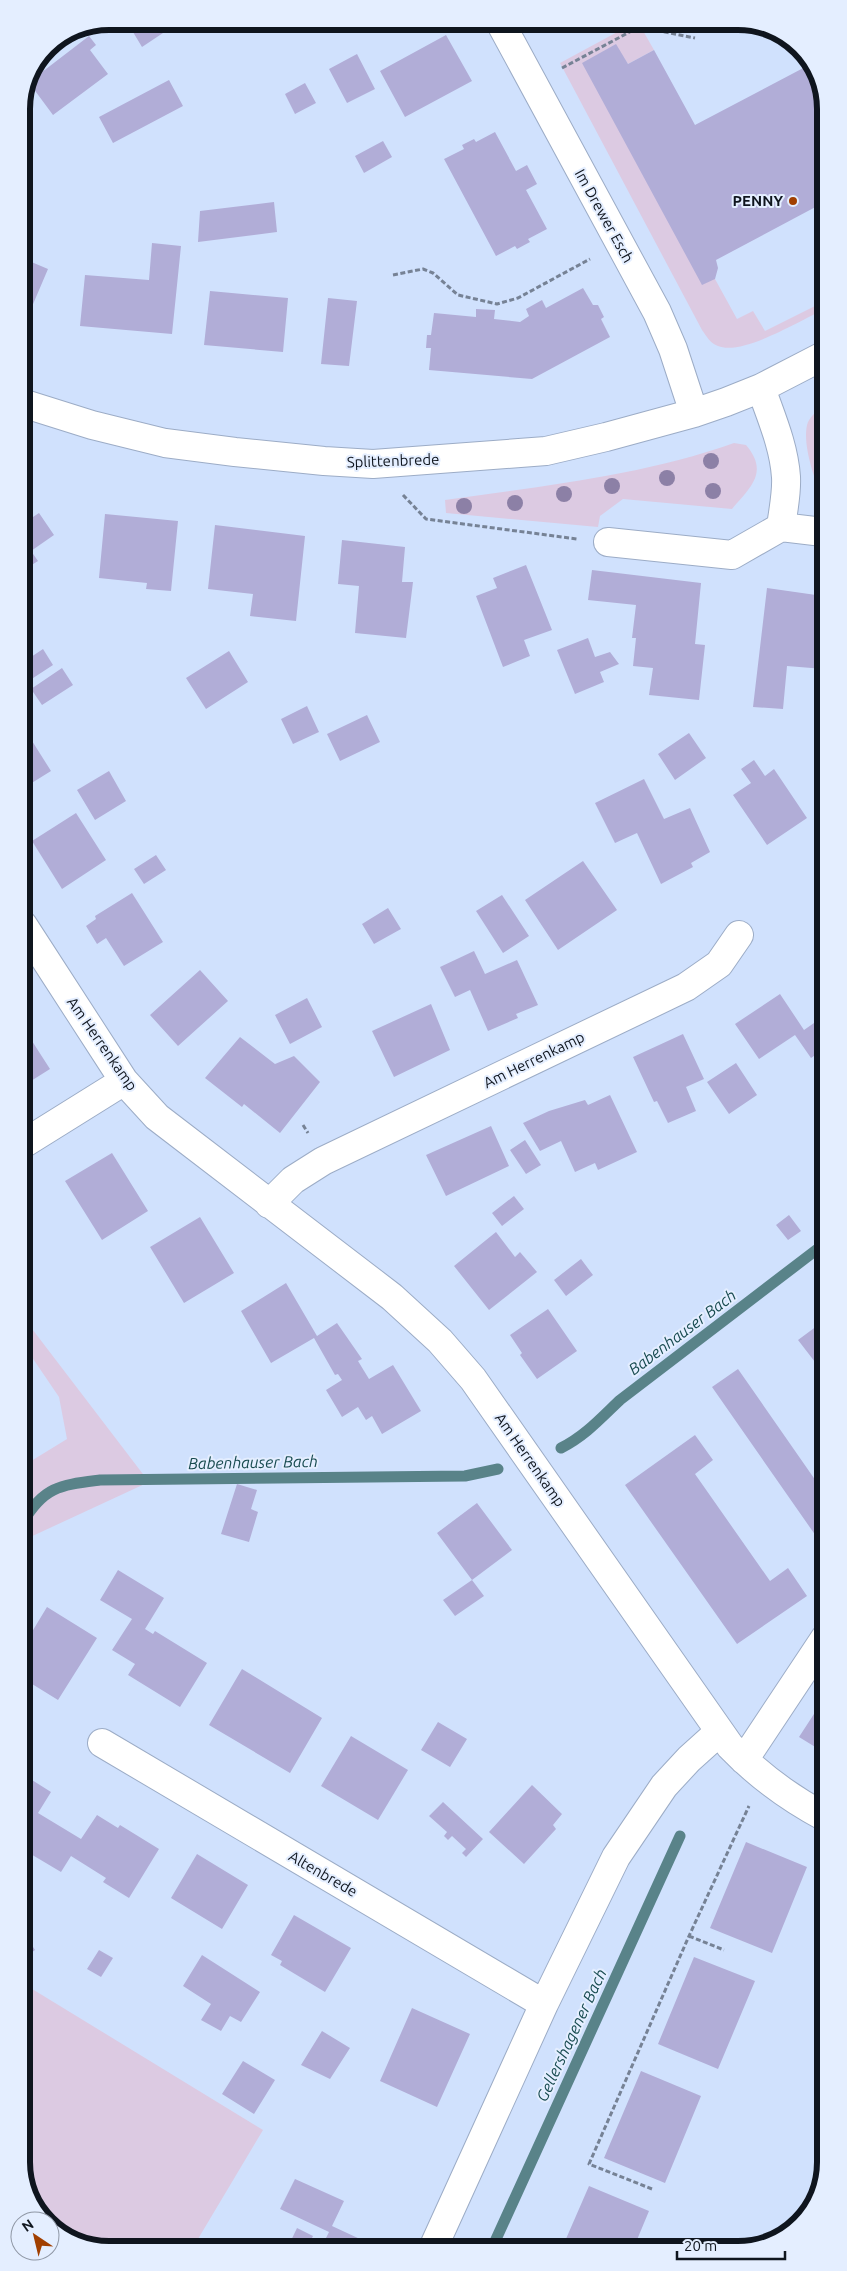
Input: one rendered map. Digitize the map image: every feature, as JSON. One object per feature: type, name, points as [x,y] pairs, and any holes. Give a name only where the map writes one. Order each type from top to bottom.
[{"type":"street","name":"Im Drewer Esch","points":[[504,30],[657,312],[694,413]]},
{"type":"street","name":"Splittenbrede","points":[[30,405],[92,425],[165,443],[324,461],[373,464],[546,450],[606,437],[694,413],[761,388],[817,359]]},
{"type":"street","points":[[761,388],[778,435],[784,460],[786,479],[782,527]]},
{"type":"street","points":[[608,542],[732,554],[782,527],[817,531]]},
{"type":"street","name":"Am Herrenkamp","points":[[269,1204],[293,1180],[323,1161],[686,987],[718,964],[739,935]]},
{"type":"street","name":"Am Herrenkamp","points":[[30,937],[124,1081],[158,1117],[269,1204],[392,1296],[440,1341],[473,1379],[719,1732],[753,1768],[785,1794],[817,1812]]},
{"type":"street","points":[[30,1140],[124,1081]]},
{"type":"street","points":[[753,1768],[817,1652]]},
{"type":"street","points":[[436,2241],[544,2004],[616,1857],[664,1786],[688,1759],[719,1732]]},
{"type":"street","name":"Altenbrede","points":[[102,1743],[544,2004]]},
{"type":"path","points":[[532,83],[633,30]]},
{"type":"path","points":[[654,30],[695,38]]},
{"type":"path","points":[[393,275],[423,270],[434,273],[458,295],[497,304],[532,292],[619,242]]},
{"type":"path","points":[[373,464],[426,519],[608,542]]},
{"type":"path","points":[[652,2189],[589,2164],[689,1936],[753,1768]]},
{"type":"path","points":[[689,1936],[724,1950]]},
{"type":"shaded area","points":[[621,30],[643,30],[654,50],[628,64],[615,45],[583,63],[715,279],[737,319],[753,311],[765,331],[817,305],[817,313],[755,342],[728,348],[715,345],[702,330],[560,63]]},
{"type":"shaded area","points":[[817,411],[817,483],[809,460],[806,439],[808,422]]},
{"type":"shaded area","points":[[734,443],[746,445],[753,455],[757,471],[751,486],[732,509],[623,499],[600,516],[598,527],[446,513],[445,500],[555,485],[627,472],[663,464]]},
{"type":"shaded area","points":[[30,1326],[149,1482],[30,1537],[30,1462],[67,1439],[59,1397],[30,1354]]},
{"type":"shaded area","points":[[30,1988],[263,2130],[197,2241],[104,2241],[88,2238],[65,2228],[60,2224],[60,2211],[46,2210],[33,2183],[30,2162]]},
{"type":"building","points":[[132,30],[168,30],[142,47]]},
{"type":"building","points":[[446,35],[472,81],[405,117],[380,71]]},
{"type":"building","points":[[89,36],[96,45],[90,50],[108,74],[53,115],[33,88],[38,75]]},
{"type":"building","points":[[616,44],[628,64],[654,50],[695,125],[805,67],[814,88],[817,109],[817,206],[716,260],[718,268],[715,279],[702,285],[582,63]]},
{"type":"building","points":[[357,54],[375,89],[347,103],[329,69]]},
{"type":"building","points":[[169,80],[183,106],[113,143],[99,117]]},
{"type":"building","points":[[305,83],[316,103],[295,114],[285,94]]},
{"type":"building","points":[[495,132],[516,171],[527,165],[537,184],[526,190],[547,229],[528,239],[530,242],[517,249],[515,246],[496,256],[444,159],[464,149],[462,145],[474,139],[476,142]]},
{"type":"building","points":[[383,141],[392,157],[364,173],[355,156]]},
{"type":"building","points":[[274,202],[277,232],[198,242],[200,211]]},
{"type":"building","points":[[152,243],[181,246],[172,334],[80,326],[85,275],[149,280]]},
{"type":"building","points":[[30,261],[48,269],[30,311]]},
{"type":"building","points":[[583,288],[593,305],[598,305],[604,317],[601,319],[610,337],[532,379],[429,370],[431,348],[426,348],[427,335],[431,335],[434,313],[476,317],[476,309],[495,310],[494,319],[520,322],[529,316],[526,309],[542,300],[546,308]]},
{"type":"building","points":[[210,291],[288,298],[283,352],[204,345]]},
{"type":"building","points":[[328,298],[357,301],[349,366],[321,364]]},
{"type":"building","points":[[30,512],[33,517],[39,513],[54,535],[31,551],[38,561],[30,566]]},
{"type":"building","points":[[105,514],[178,521],[171,591],[146,589],[147,583],[99,578]]},
{"type":"building","points":[[215,525],[305,536],[296,621],[250,616],[253,594],[208,589]]},
{"type":"building","points":[[342,540],[405,547],[402,582],[413,582],[406,638],[355,633],[359,586],[338,584]]},
{"type":"building","points":[[526,565],[552,630],[524,640],[530,656],[503,667],[476,596],[497,588],[493,578]]},
{"type":"building","points":[[592,570],[701,583],[695,644],[705,645],[699,700],[649,695],[653,668],[633,666],[636,638],[632,638],[636,605],[588,600]]},
{"type":"building","points":[[767,588],[817,595],[817,668],[787,666],[783,709],[753,707]]},
{"type":"building","points":[[588,638],[595,657],[610,652],[619,664],[600,672],[604,682],[575,694],[557,650]]},
{"type":"building","points":[[43,649],[53,665],[30,680],[30,658]]},
{"type":"building","points":[[229,651],[248,682],[206,709],[186,678]]},
{"type":"building","points":[[62,668],[73,685],[42,705],[31,689]]},
{"type":"building","points":[[307,706],[319,732],[293,744],[281,719]]},
{"type":"building","points":[[367,715],[380,742],[340,761],[327,734]]},
{"type":"building","points":[[689,733],[706,758],[675,780],[658,754]]},
{"type":"building","points":[[30,738],[51,771],[30,784]]},
{"type":"building","points":[[754,760],[765,776],[774,769],[807,818],[767,845],[733,795],[751,783],[741,769]]},
{"type":"building","points":[[109,771],[126,801],[95,820],[77,790]]},
{"type":"building","points":[[644,779],[664,819],[690,808],[710,852],[691,863],[693,867],[661,884],[637,833],[615,843],[595,803]]},
{"type":"building","points":[[76,813],[106,860],[62,889],[32,841]]},
{"type":"building","points":[[156,855],[166,870],[144,884],[134,869]]},
{"type":"building","points":[[583,861],[617,910],[558,950],[525,900]]},
{"type":"building","points":[[132,893],[163,942],[124,966],[106,938],[97,944],[86,926],[96,919],[95,916]]},
{"type":"building","points":[[502,895],[529,936],[503,953],[476,911]]},
{"type":"building","points":[[388,908],[401,929],[374,944],[362,924]]},
{"type":"building","points":[[474,951],[485,974],[517,960],[538,1005],[516,1014],[518,1018],[488,1031],[470,990],[455,997],[440,967]]},
{"type":"building","points":[[200,970],[228,1001],[178,1046],[150,1015]]},
{"type":"building","points":[[780,994],[804,1030],[817,1021],[817,1054],[811,1058],[795,1035],[759,1059],[735,1024]]},
{"type":"building","points":[[307,998],[322,1027],[290,1044],[275,1015]]},
{"type":"building","points":[[431,1004],[450,1050],[394,1077],[372,1031]]},
{"type":"building","points":[[683,1034],[704,1079],[686,1087],[696,1111],[668,1123],[657,1101],[654,1102],[633,1057]]},
{"type":"building","points":[[240,1037],[275,1064],[294,1056],[320,1082],[280,1133],[244,1104],[242,1107],[205,1078]]},
{"type":"building","points":[[30,1038],[50,1069],[30,1082]]},
{"type":"building","points":[[736,1063],[757,1095],[729,1114],[707,1082]]},
{"type":"building","points":[[610,1095],[637,1152],[598,1170],[595,1163],[575,1172],[561,1141],[540,1151],[523,1123],[549,1111],[585,1100],[588,1105]]},
{"type":"building","points":[[491,1126],[509,1166],[446,1196],[426,1155]]},
{"type":"building","points":[[525,1140],[541,1165],[526,1174],[510,1150]]},
{"type":"building","points":[[112,1153],[148,1211],[102,1240],[65,1181]]},
{"type":"building","points":[[514,1196],[524,1209],[502,1226],[492,1213]]},
{"type":"building","points":[[789,1215],[801,1231],[788,1240],[776,1225]]},
{"type":"building","points":[[200,1217],[234,1273],[184,1303],[150,1247]]},
{"type":"building","points":[[496,1232],[515,1257],[520,1252],[537,1272],[489,1310],[454,1266]]},
{"type":"building","points":[[581,1259],[593,1275],[566,1296],[554,1280]]},
{"type":"building","points":[[286,1283],[317,1336],[337,1323],[362,1359],[358,1361],[369,1379],[393,1365],[421,1411],[382,1434],[372,1416],[366,1420],[358,1407],[342,1417],[326,1390],[342,1380],[338,1374],[335,1375],[314,1338],[271,1363],[241,1311]]},
{"type":"building","points":[[548,1309],[577,1351],[537,1379],[520,1355],[522,1353],[510,1335]]},
{"type":"building","points":[[817,1326],[817,1365],[798,1340]]},
{"type":"building","points":[[738,1369],[817,1483],[817,1538],[712,1387]]},
{"type":"building","points":[[695,1435],[713,1460],[695,1474],[770,1581],[788,1568],[807,1596],[737,1644],[625,1485]]},
{"type":"building","points":[[237,1484],[257,1490],[251,1509],[258,1512],[249,1542],[221,1534]]},
{"type":"building","points":[[477,1503],[512,1550],[472,1580],[437,1533]]},
{"type":"building","points":[[118,1570],[164,1598],[145,1629],[153,1634],[155,1631],[207,1663],[180,1707],[128,1675],[135,1664],[112,1650],[132,1619],[100,1600]]},
{"type":"building","points":[[472,1580],[484,1596],[455,1616],[443,1600]]},
{"type":"building","points":[[47,1607],[97,1638],[58,1700],[30,1683],[30,1635]]},
{"type":"building","points":[[242,1669],[322,1718],[290,1773],[209,1725]]},
{"type":"building","points":[[817,1709],[817,1748],[799,1737]]},
{"type":"building","points":[[438,1722],[467,1739],[450,1767],[421,1750]]},
{"type":"building","points":[[351,1736],[408,1770],[378,1820],[321,1786]]},
{"type":"building","points":[[30,1779],[51,1792],[38,1813],[81,1839],[97,1815],[118,1828],[120,1825],[159,1849],[129,1898],[103,1882],[106,1878],[71,1856],[61,1872],[30,1854]]},
{"type":"building","points":[[532,1785],[562,1814],[553,1825],[556,1829],[524,1864],[489,1832]]},
{"type":"building","points":[[443,1802],[483,1839],[466,1857],[462,1853],[466,1849],[452,1836],[448,1840],[444,1836],[447,1832],[429,1816]]},
{"type":"building","points":[[746,1842],[807,1867],[772,1953],[710,1928]]},
{"type":"building","points":[[197,1854],[248,1885],[222,1929],[171,1898]]},
{"type":"building","points":[[294,1915],[351,1948],[325,1992],[280,1965],[282,1961],[271,1955]]},
{"type":"building","points":[[30,1942],[35,1950],[30,1954]]},
{"type":"building","points":[[99,1950],[113,1958],[101,1977],[87,1969]]},
{"type":"building","points":[[202,1955],[260,1992],[241,2022],[230,2016],[221,2031],[201,2020],[211,2004],[183,1986]]},
{"type":"building","points":[[694,1957],[755,1981],[718,2069],[658,2044]]},
{"type":"building","points":[[412,2008],[470,2034],[437,2107],[380,2081]]},
{"type":"building","points":[[322,2031],[350,2048],[330,2079],[301,2065]]},
{"type":"building","points":[[243,2061],[275,2080],[254,2114],[222,2094]]},
{"type":"building","points":[[641,2071],[701,2096],[665,2183],[604,2158]]},
{"type":"building","points":[[295,2179],[344,2201],[332,2226],[364,2241],[324,2241],[329,2232],[280,2209]]},
{"type":"building","points":[[589,2186],[649,2211],[636,2241],[565,2241]]},
{"type":"building","points":[[297,2228],[313,2236],[312,2238],[318,2241],[291,2241]]},
{"type":"waterway","name":"Babenhauser Bach","points":[[561,1448],[585,1432],[620,1400],[817,1249]]},
{"type":"waterway","name":"Babenhauser Bach","points":[[30,1512],[38,1501],[55,1489],[100,1480],[465,1476],[498,1469]]},
{"type":"waterway","name":"Gellershagener Bach","points":[[495,2241],[680,1836]]},
{"type":"place","name":"PENNY","points":[[793,201]]}]
